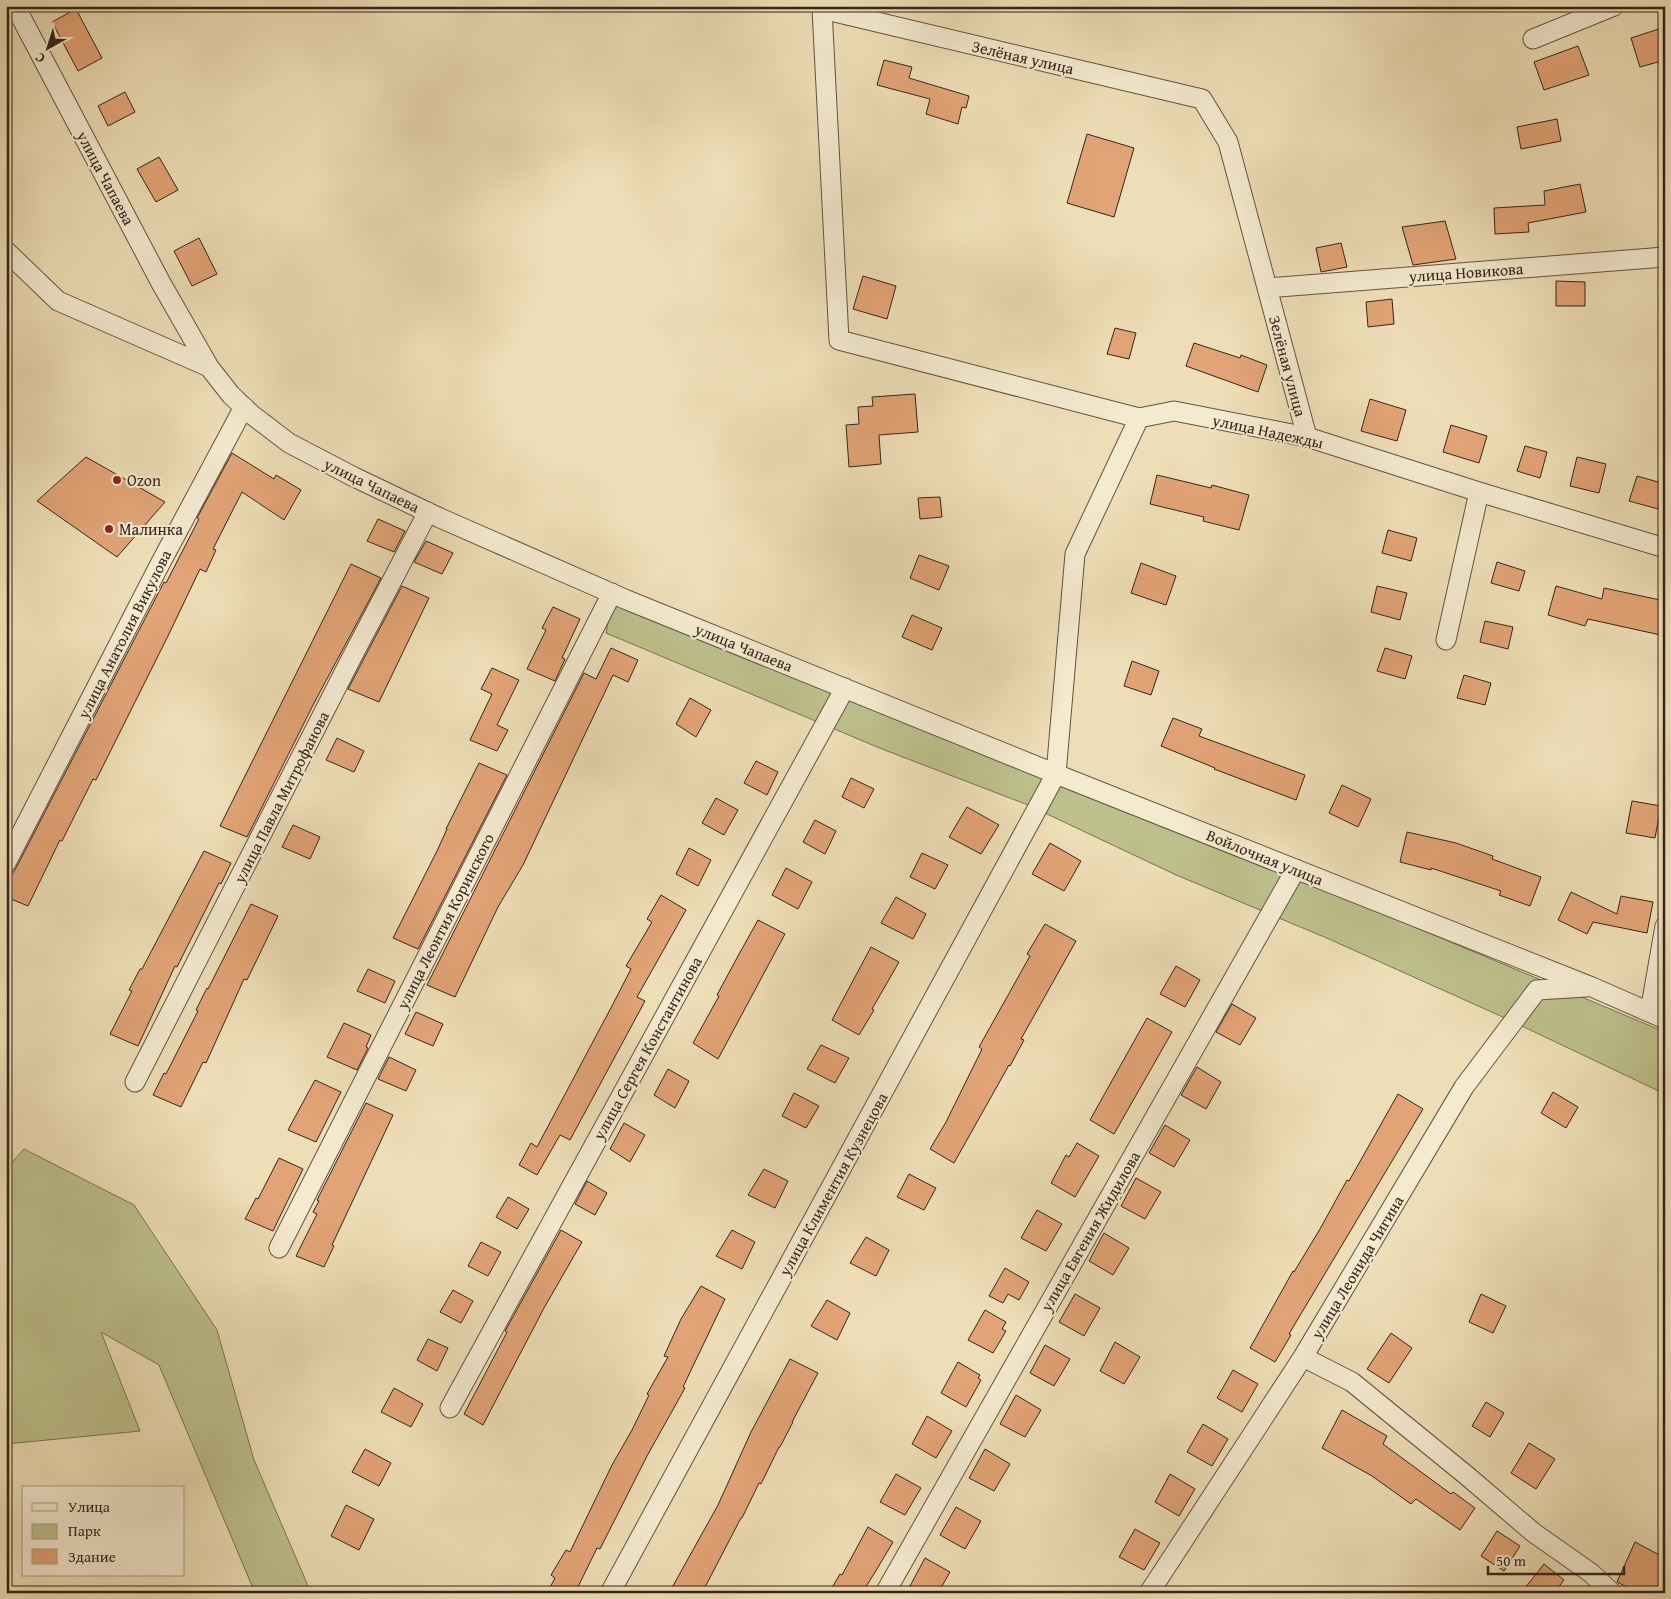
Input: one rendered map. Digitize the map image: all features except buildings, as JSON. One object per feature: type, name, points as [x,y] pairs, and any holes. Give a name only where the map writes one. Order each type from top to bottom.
[{"type":"street","name":"улица Чапаева","points":[[15,6],[161,283],[209,368],[231,395],[270,431],[354,477],[428,512],[612,593],[938,726]]},
{"type":"street","points":[[1533,39],[1614,6]]},
{"type":"street","name":"Зелёная улица","points":[[1139,418],[839,340],[822,7],[1202,99],[1228,142],[1307,437]]},
{"type":"street","points":[[6,251],[58,301],[209,368]]},
{"type":"street","name":"улица Новикова","points":[[1267,288],[1665,257]]},
{"type":"street","name":"улица Анатолия Викулова","points":[[6,863],[155,573],[244,407]]},
{"type":"street","name":"улица Надежды","points":[[1139,418],[1174,411],[1307,437],[1479,492],[1665,548]]},
{"type":"street","points":[[1056,774],[1075,554],[1139,418]]},
{"type":"street","points":[[1446,640],[1479,492]]},
{"type":"street","name":"улица Павла Митрофанова","points":[[135,1082],[428,512]]},
{"type":"street","name":"улица Леонтия Коринского","points":[[279,1248],[612,593]]},
{"type":"street","name":"улица Сергея Константинова","points":[[450,1408],[845,688]]},
{"type":"street","name":"Войлочная улица","points":[[938,726],[1592,987],[1657,1016]]},
{"type":"street","name":"улица Климентия Кузнецова","points":[[610,1593],[1056,774]]},
{"type":"street","name":"улица Евгения Жидилова","points":[[885,1593],[1296,869]]},
{"type":"street","points":[[1657,1016],[1665,926]]},
{"type":"street","name":"улица Леонида Чигина","points":[[1149,1593],[1303,1357],[1464,1087],[1537,990],[1592,987]]},
{"type":"street","points":[[1303,1357],[1352,1382],[1534,1533],[1592,1573],[1612,1593]]},
{"type":"green space","points":[[611,606],[630,608],[1367,907],[1665,1032],[1665,1094],[1505,1018],[1329,939],[1174,874],[1028,805],[882,749],[606,633]]},
{"type":"green space","points":[[24,1149],[134,1205],[217,1330],[254,1460],[308,1586],[294,1593],[255,1593],[159,1365],[101,1332],[140,1431],[6,1444],[6,1169]]},
{"type":"place","name":"Ozon","points":[[117,480]]},
{"type":"place","name":"Малинка","points":[[109,529]]}]
